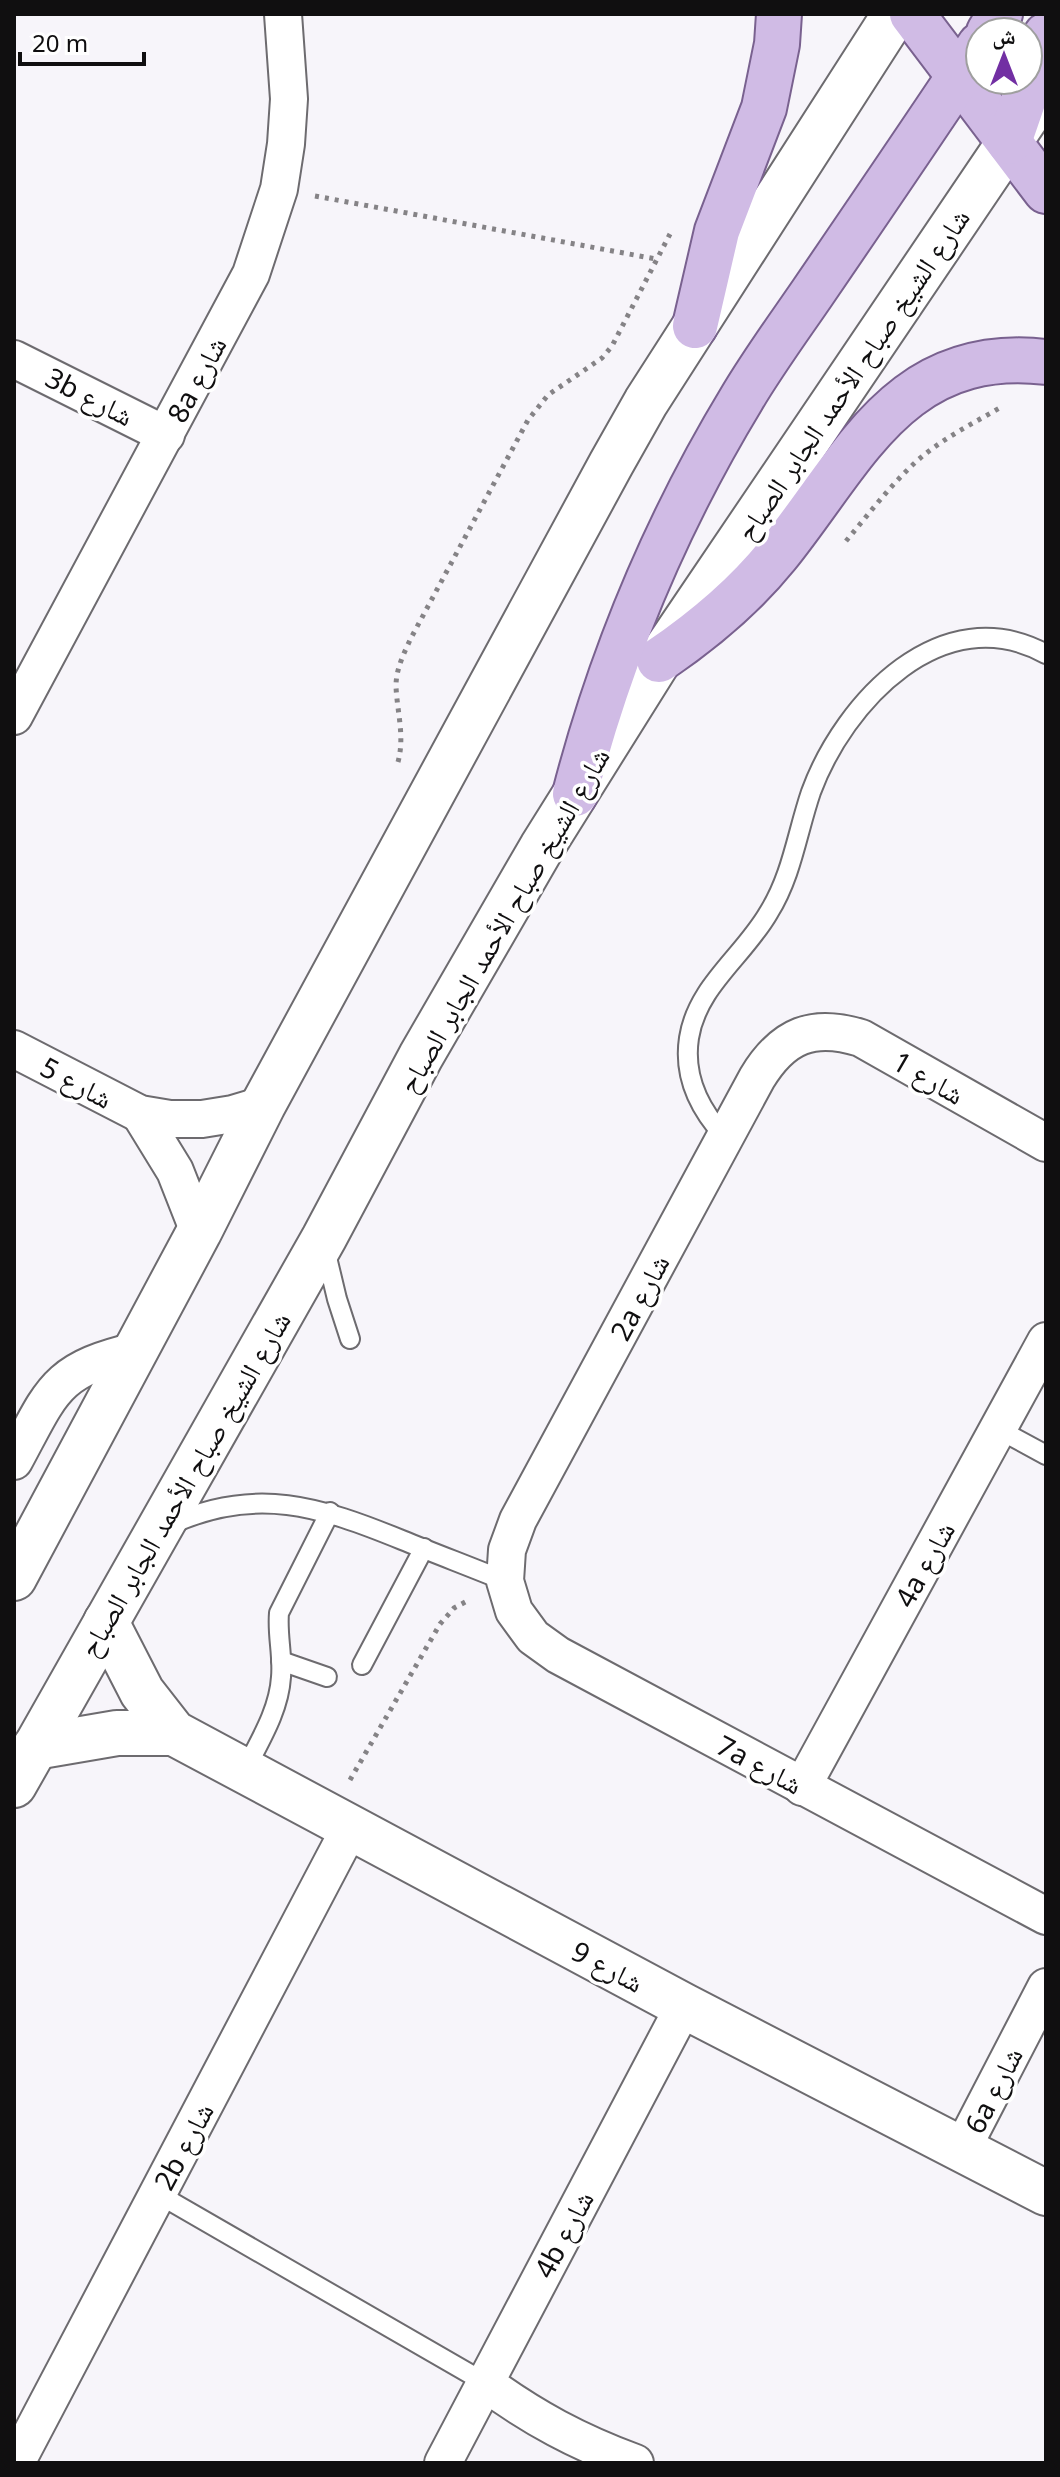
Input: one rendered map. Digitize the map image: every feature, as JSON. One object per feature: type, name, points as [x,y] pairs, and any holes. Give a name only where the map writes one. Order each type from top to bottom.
[{"type":"main road","points":[[695,326],[717,231],[764,108],[774,66],[779,14]]},
{"type":"main road","points":[[14,1578],[199,1232],[263,1105],[611,464],[695,326],[895,14]]},
{"type":"main road","points":[[912,14],[964,56]]},
{"type":"main road","points":[[1042,14],[1046,19]]},
{"type":"main road","points":[[1009,142],[1046,35]]},
{"type":"main road","points":[[575,794],[593,724],[617,656],[707,459],[743,396],[964,70]]},
{"type":"main road","name":"شارع الشيخ صباح الأحمد الجابر الصباح","points":[[14,1785],[324,1238],[421,1056],[575,794],[659,660],[1046,89]]},
{"type":"main road","points":[[987,96],[1009,142],[1046,191]]},
{"type":"main road","points":[[659,660],[722,613],[751,585],[777,555],[862,439],[904,398],[956,371],[985,363],[1014,360],[1046,362]]},
{"type":"main road","name":"شارع 9","points":[[106,1622],[142,1692],[174,1733],[684,2006],[1046,2193]]},
{"type":"main road","name":"شارع 9","points":[[35,1747],[117,1733],[174,1733]]},
{"type":"street","name":"8a شارع","points":[[14,716],[251,274],[279,189],[289,99],[283,14]]},
{"type":"street","name":"3b شارع","points":[[14,359],[160,446]]},
{"type":"street","name":"3b شارع","points":[[14,380],[160,446]]},
{"type":"street","name":"شارع 1","points":[[806,1034],[843,1032],[861,1038],[1046,1143]]},
{"type":"street","name":"2a شارع","points":[[505,1581],[507,1550],[518,1520],[725,1137],[766,1064],[784,1046],[806,1034]]},
{"type":"street","name":"شارع 5","points":[[14,1049],[140,1114],[170,1119],[202,1119],[263,1105]]},
{"type":"street","name":"شارع 5","points":[[140,1114],[175,1171],[199,1232]]},
{"type":"street","name":"4a شارع","points":[[802,1787],[1046,1341]]},
{"type":"street","points":[[14,1461],[45,1404],[67,1377],[99,1360],[136,1351]]},
{"type":"street","name":"7a شارع","points":[[505,1581],[514,1611],[533,1637],[558,1655],[1046,1916]]},
{"type":"street","name":"2b شارع","points":[[16,2463],[158,2194],[340,1823]]},
{"type":"street","name":"6a شارع","points":[[962,2149],[1046,1987]]},
{"type":"street","name":"4b شارع","points":[[443,2463],[684,2006]]},
{"type":"street","points":[[484,2382],[526,2413],[571,2438],[635,2463]]},
{"type":"lane","points":[[725,1137],[698,1101],[692,1082],[688,1050],[693,1019],[701,999],[713,982],[746,947],[770,912],[788,874],[811,793],[828,755],[851,719],[871,695],[912,660],[952,642],[996,639],[1018,643],[1046,654]]},
{"type":"lane","points":[[324,1238],[331,1279],[350,1339]]},
{"type":"lane","points":[[998,1429],[1046,1455]]},
{"type":"lane","points":[[157,1531],[198,1514],[271,1503],[330,1512],[505,1581]]},
{"type":"lane","points":[[244,1772],[279,1695],[279,1613],[330,1512]]},
{"type":"lane","points":[[362,1665],[424,1548]]},
{"type":"lane","points":[[281,1661],[327,1677]]},
{"type":"lane","points":[[158,2194],[484,2382]]},
{"type":"path","points":[[279,189],[656,259]]},
{"type":"path","points":[[395,771],[400,757],[401,727],[396,686],[398,671],[411,638],[528,420],[548,395],[602,358],[612,346],[671,232]]},
{"type":"path","points":[[843,544],[902,475],[918,461],[952,436],[1015,399]]},
{"type":"path","points":[[340,1823],[440,1624],[454,1608],[505,1581]]}]
